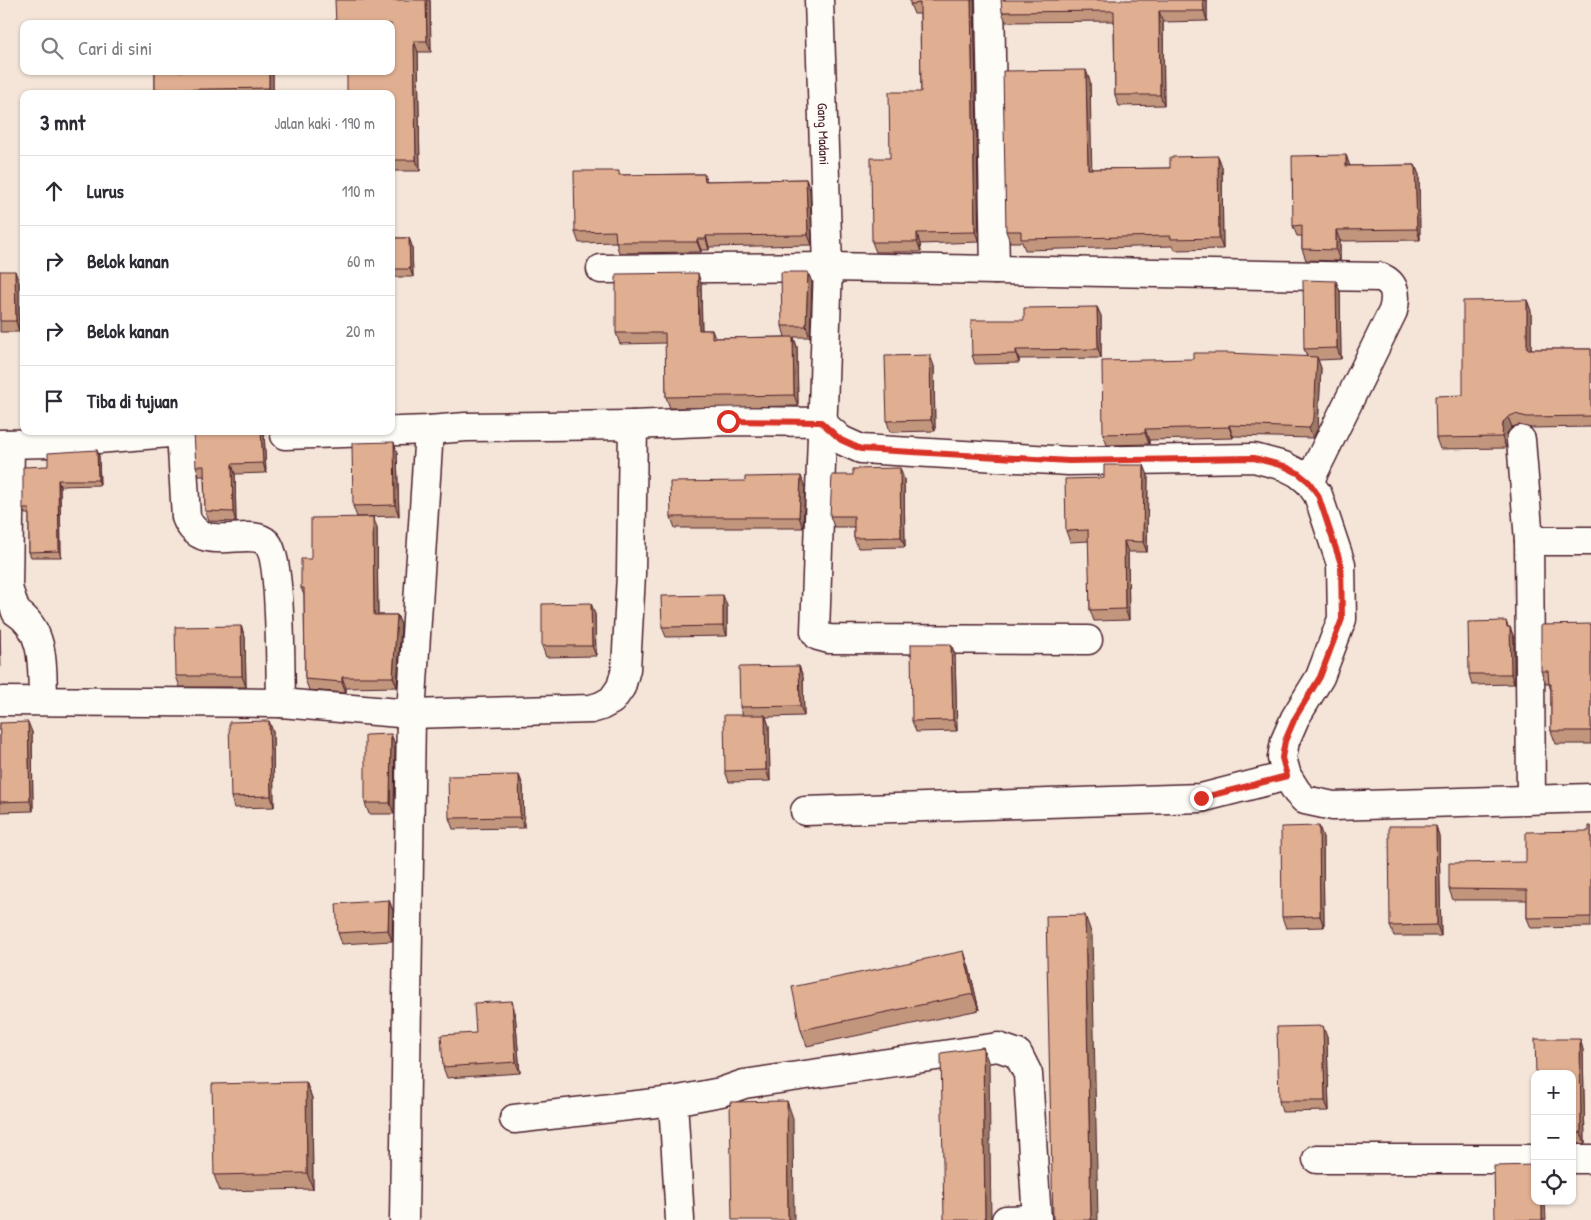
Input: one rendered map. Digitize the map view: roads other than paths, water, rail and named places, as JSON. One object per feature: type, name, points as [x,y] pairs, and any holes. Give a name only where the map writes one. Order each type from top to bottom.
[{"type":"street","name":"Gang Madani","points":[[819,0],[828,267],[813,627],[818,636],[830,639],[1088,640]]},
{"type":"street","points":[[990,0],[995,270]]},
{"type":"street","points":[[601,269],[828,267],[1374,276],[1387,279],[1394,288],[1396,301],[1393,311],[1309,482]]},
{"type":"street","points":[[395,431],[466,427],[633,425],[728,421],[821,422],[841,440],[861,449],[1069,461],[1254,458],[1284,466],[1309,482],[1318,495],[1341,564],[1342,619],[1320,677],[1295,718],[1285,741],[1282,758],[1287,776],[1297,792],[1305,800],[1333,806],[1531,798],[1591,798]]},
{"type":"street","points":[[0,701],[281,703],[411,714],[591,709],[601,706],[621,687],[626,669],[631,574],[633,425]]},
{"type":"street","points":[[404,1220],[411,714],[429,430]]},
{"type":"street","points":[[42,700],[42,658],[36,635],[26,618],[16,612],[8,588],[5,444],[50,443],[137,435]]},
{"type":"street","points":[[181,435],[186,517],[189,525],[202,535],[214,538],[260,539],[267,543],[271,552],[278,607],[281,703]]},
{"type":"street","points":[[1521,440],[1529,542],[1531,798]]},
{"type":"street","points":[[1529,542],[1591,541]]},
{"type":"street","points":[[805,811],[1201,798],[1287,776]]},
{"type":"street","points":[[514,1119],[673,1101],[721,1092],[744,1084],[998,1047],[1018,1054],[1028,1074],[1037,1220],[1006,1220]]},
{"type":"street","points":[[673,1101],[680,1220]]},
{"type":"street","points":[[1316,1159],[1531,1159]]},
{"type":"street","points":[[1576,1159],[1591,1159]]}]
